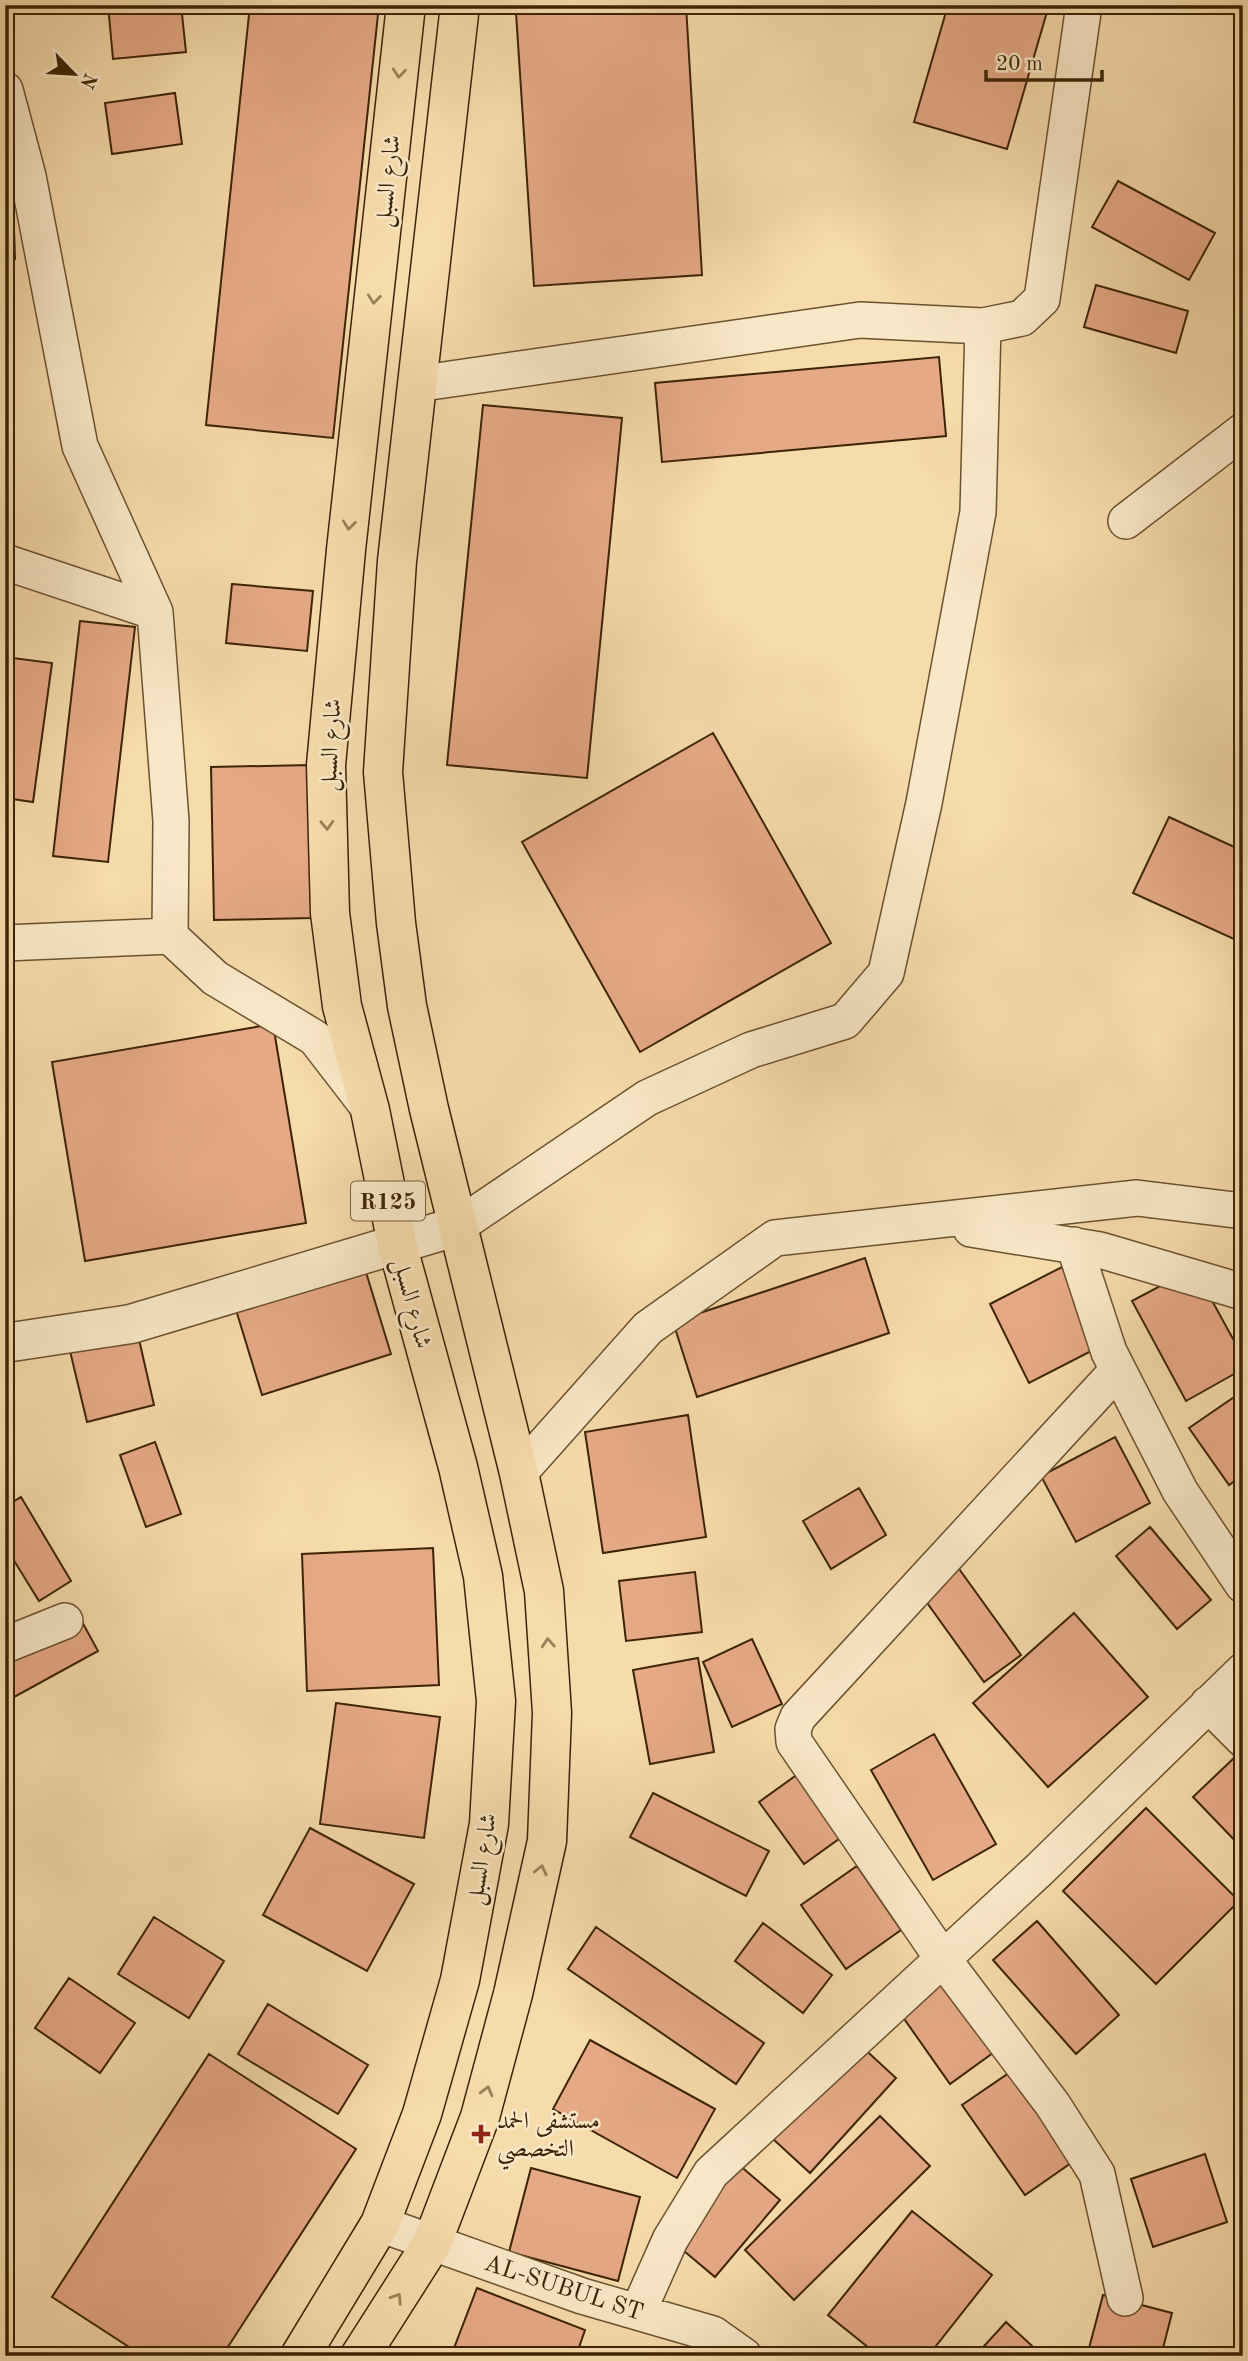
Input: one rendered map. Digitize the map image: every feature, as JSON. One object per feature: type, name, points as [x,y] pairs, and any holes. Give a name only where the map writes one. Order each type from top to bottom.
[{"type":"main road","name":"شارع السبل","points":[[300,2356],[380,2224],[422,2114],[460,1980],[489,1824],[496,1701],[483,1576],[458,1467],[397,1244],[370,1110],[342,1006],[330,913],[326,765],[346,550],[406,5]]},
{"type":"main road","name":"R125","points":[[360,2356],[432,2243],[480,2117],[513,1994],[547,1842],[552,1713],[544,1591],[519,1473],[407,1006],[396,923],[383,772],[397,561],[460,5]]},
{"type":"street","points":[[416,384],[860,320],[983,326],[1021,318],[1042,299],[1084,5]]},
{"type":"street","points":[[5,90],[17,176],[80,446],[155,612],[163,680],[171,821],[170,936]]},
{"type":"street","points":[[5,1343],[131,1324],[458,1226],[647,1098],[751,1050],[845,1021],[887,974],[924,803],[978,512],[983,326]]},
{"type":"street","points":[[1126,521],[1243,431]]},
{"type":"street","points":[[5,562],[155,612]]},
{"type":"street","points":[[5,943],[170,936],[215,978],[315,1038],[370,1110]]},
{"type":"street","points":[[519,1473],[648,1328],[775,1238],[1137,1198],[1243,1211]]},
{"type":"street","points":[[926,1222],[1101,1250],[1243,1292]]},
{"type":"street","points":[[1074,1245],[1108,1352],[1180,1492],[1243,1585]]},
{"type":"street","points":[[1118,1370],[798,1717],[793,1729],[794,1742],[943,1958],[1053,2105],[1097,2174],[1125,2298]]},
{"type":"street","points":[[5,1645],[65,1621]]},
{"type":"street","points":[[638,2312],[670,2240],[711,2173],[1040,1869],[1243,1671]]},
{"type":"street","points":[[1208,1704],[1243,1739]]},
{"type":"street","name":"AL-SUBUL ST","points":[[380,2224],[582,2296],[638,2312],[711,2345],[744,2356]]},
{"type":"building","points":[[108,5],[181,5],[186,52],[113,59]]},
{"type":"building","points":[[250,5],[379,5],[333,438],[206,425]]},
{"type":"building","points":[[622,5],[686,5],[702,275],[534,286],[516,13]]},
{"type":"building","points":[[948,5],[1049,5],[1007,149],[914,122]]},
{"type":"building","points":[[175,93],[182,144],[112,154],[105,103]]},
{"type":"building","points":[[1118,181],[1215,233],[1189,280],[1092,227]]},
{"type":"building","points":[[5,197],[13,197],[15,259],[5,259]]},
{"type":"building","points":[[1096,285],[1188,311],[1176,353],[1084,327]]},
{"type":"building","points":[[939,357],[946,436],[662,462],[655,383]]},
{"type":"building","points":[[483,405],[622,418],[587,778],[447,765]]},
{"type":"building","points":[[232,584],[313,591],[307,651],[226,643]]},
{"type":"building","points":[[80,621],[135,627],[108,862],[53,856]]},
{"type":"building","points":[[5,657],[52,663],[33,802],[5,798]]},
{"type":"building","points":[[713,733],[831,943],[640,1052],[522,842]]},
{"type":"building","points":[[310,765],[313,918],[214,920],[211,767]]},
{"type":"building","points":[[1169,817],[1243,851],[1243,925],[1236,940],[1133,893]]},
{"type":"building","points":[[273,1024],[306,1223],[85,1261],[52,1062]]},
{"type":"building","points":[[865,1258],[889,1333],[697,1397],[673,1322]]},
{"type":"building","points":[[1062,1267],[1101,1346],[1029,1383],[990,1304]]},
{"type":"building","points":[[1194,1268],[1243,1357],[1243,1369],[1186,1401],[1132,1301]]},
{"type":"building","points":[[365,1269],[391,1354],[262,1395],[236,1310]]},
{"type":"building","points":[[138,1335],[154,1405],[87,1422],[70,1351]]},
{"type":"building","points":[[1243,1391],[1243,1475],[1229,1485],[1189,1428]]},
{"type":"building","points":[[688,1415],[706,1537],[603,1553],[585,1432]]},
{"type":"building","points":[[1115,1437],[1150,1503],[1076,1542],[1041,1476]]},
{"type":"building","points":[[155,1442],[181,1514],[146,1527],[120,1455]]},
{"type":"building","points":[[859,1488],[886,1535],[831,1569],[803,1521]]},
{"type":"building","points":[[21,1497],[71,1581],[39,1601],[5,1546],[5,1507]]},
{"type":"building","points":[[1150,1527],[1211,1600],[1177,1629],[1116,1556]]},
{"type":"building","points":[[433,1548],[439,1685],[307,1691],[302,1554]]},
{"type":"building","points":[[957,1566],[1021,1655],[984,1682],[920,1593]]},
{"type":"building","points":[[695,1572],[702,1632],[626,1641],[619,1581]]},
{"type":"building","points":[[74,1607],[98,1651],[5,1702],[5,1644]]},
{"type":"building","points":[[1074,1613],[1148,1697],[1048,1787],[973,1703]]},
{"type":"building","points":[[752,1639],[782,1704],[732,1727],[703,1662]]},
{"type":"building","points":[[698,1658],[714,1752],[650,1764],[633,1670]]},
{"type":"building","points":[[336,1703],[440,1717],[424,1838],[320,1824]]},
{"type":"building","points":[[934,1734],[996,1844],[933,1880],[871,1770]]},
{"type":"building","points":[[1234,1758],[1243,1767],[1243,1849],[1193,1797]]},
{"type":"building","points":[[798,1774],[843,1836],[804,1864],[759,1802]]},
{"type":"building","points":[[653,1793],[769,1851],[746,1896],[630,1837]]},
{"type":"building","points":[[1146,1808],[1239,1901],[1156,1984],[1063,1891]]},
{"type":"building","points":[[310,1828],[414,1884],[367,1971],[263,1915]]},
{"type":"building","points":[[857,1866],[901,1930],[846,1969],[801,1905]]},
{"type":"building","points":[[154,1917],[224,1961],[189,2018],[118,1974]]},
{"type":"building","points":[[1037,1921],[1119,2015],[1076,2054],[993,1960]]},
{"type":"building","points":[[763,1923],[832,1975],[803,2013],[735,1961]]},
{"type":"building","points":[[596,1927],[764,2043],[736,2084],[568,1969]]},
{"type":"building","points":[[69,1978],[135,2023],[100,2073],[35,2028]]},
{"type":"building","points":[[947,1979],[997,2050],[950,2084],[900,2013]]},
{"type":"building","points":[[268,2004],[368,2065],[338,2114],[238,2054]]},
{"type":"building","points":[[590,2040],[715,2109],[677,2178],[553,2109]]},
{"type":"building","points":[[859,2044],[896,2078],[810,2173],[773,2139]]},
{"type":"building","points":[[209,2054],[356,2149],[222,2356],[143,2356],[52,2297]]},
{"type":"building","points":[[1019,2066],[1081,2156],[1025,2195],[962,2105]]},
{"type":"building","points":[[880,2116],[930,2166],[794,2300],[745,2250]]},
{"type":"building","points":[[1205,2154],[1227,2222],[1153,2247],[1131,2179]]},
{"type":"building","points":[[738,2164],[780,2200],[715,2277],[672,2241]]},
{"type":"building","points":[[531,2168],[640,2197],[618,2281],[509,2252]]},
{"type":"building","points":[[912,2211],[992,2275],[928,2356],[879,2356],[828,2315]]},
{"type":"building","points":[[477,2288],[585,2330],[576,2356],[451,2356]]},
{"type":"building","points":[[1103,2295],[1172,2313],[1161,2356],[1087,2356]]},
{"type":"building","points":[[1006,2322],[1043,2356],[975,2356]]},
{"type":"building","points":[[600,2353],[675,2355],[675,2356],[600,2356]]},
{"type":"place","name":"مستشفى الحمد التخصصي","points":[[481,2134]]}]
